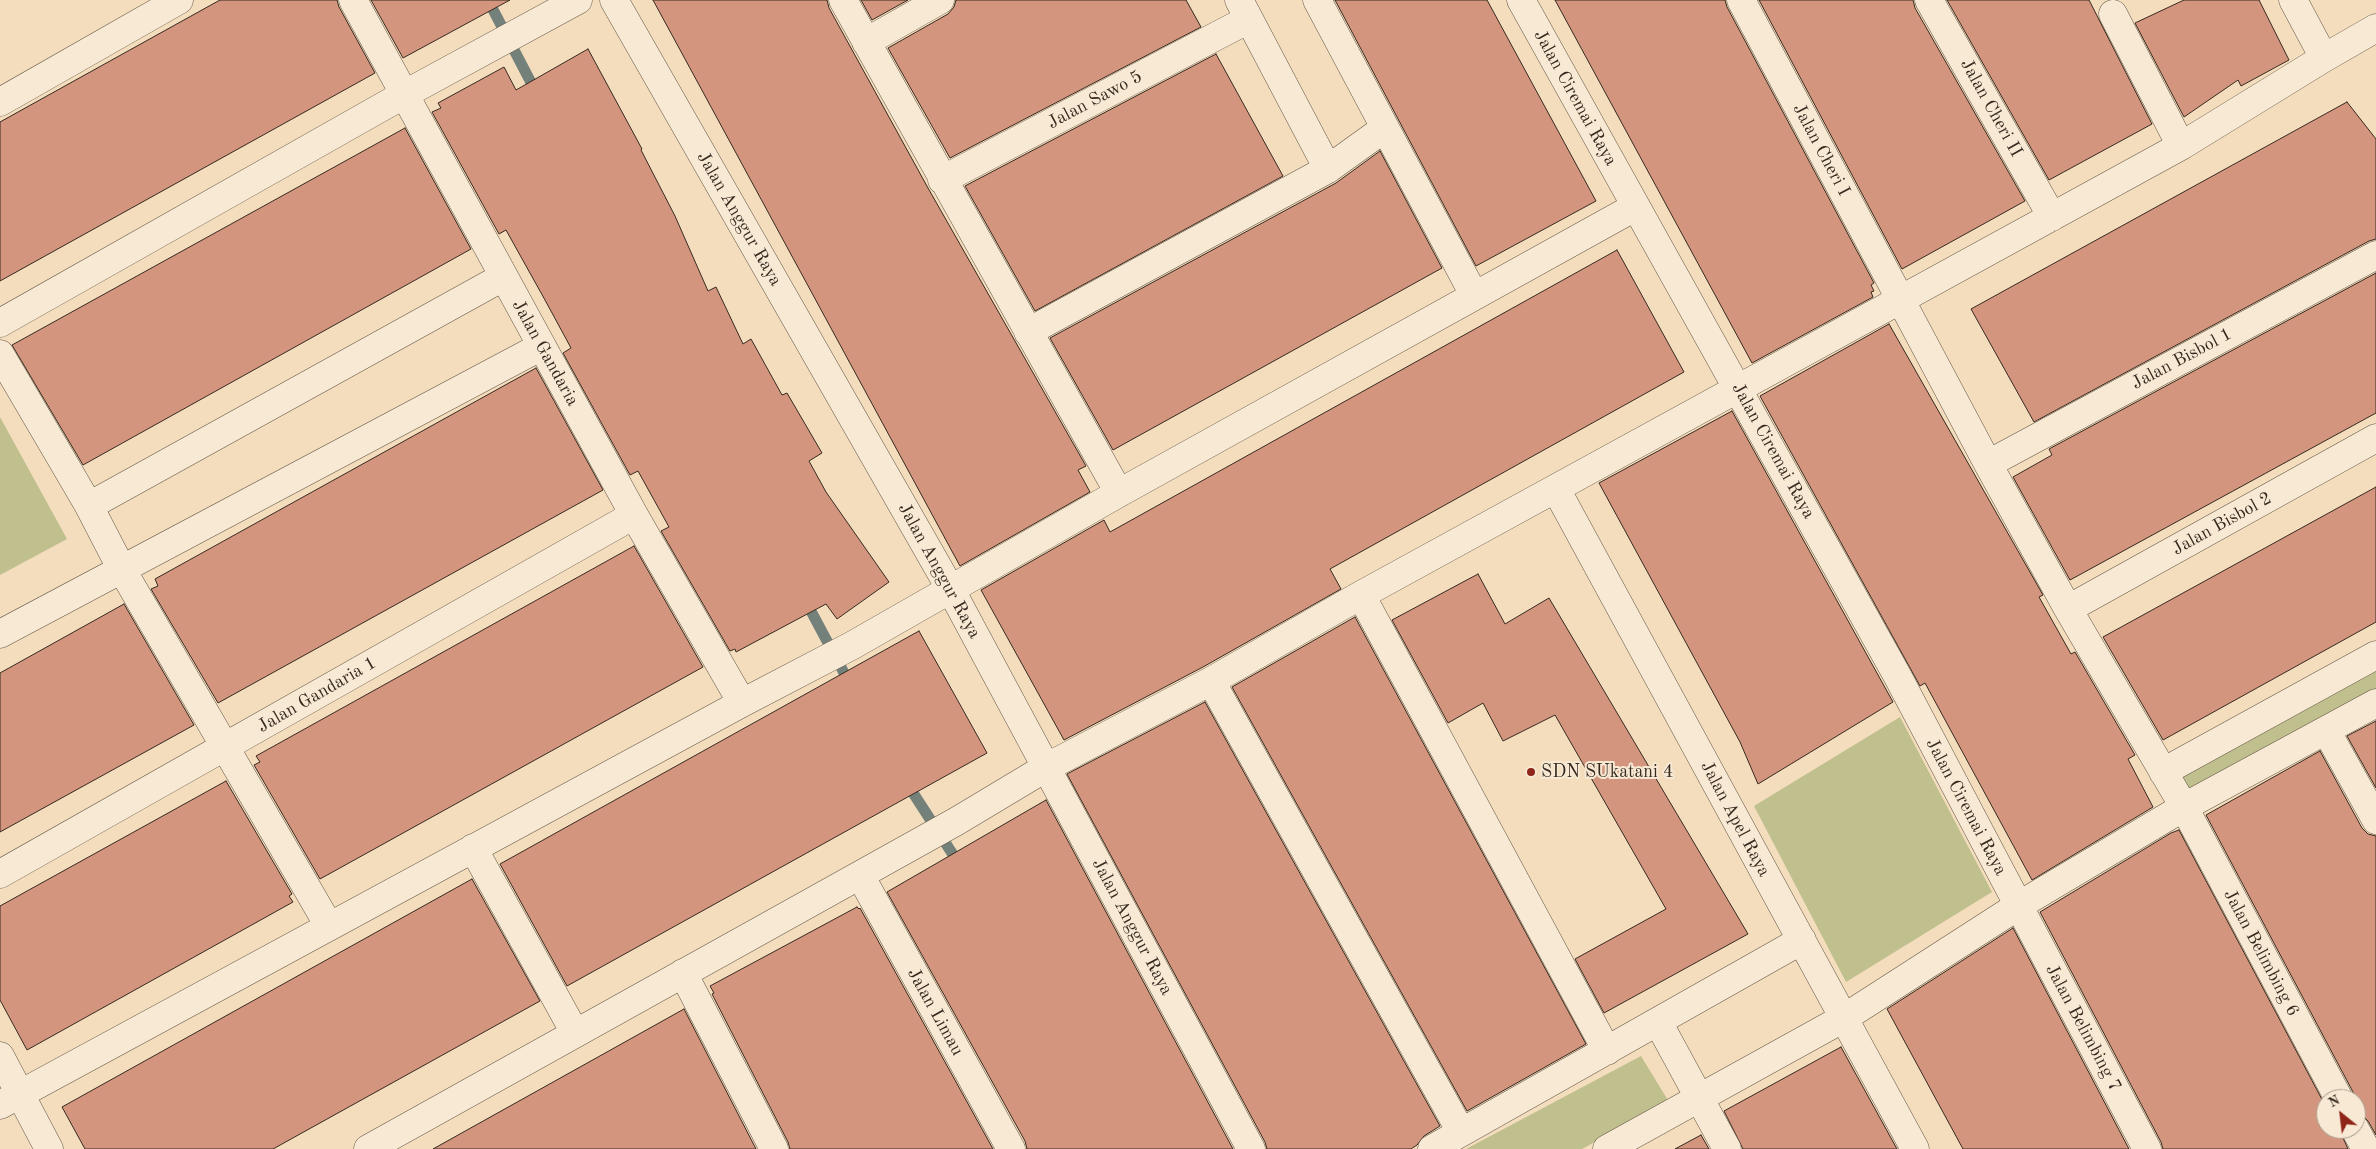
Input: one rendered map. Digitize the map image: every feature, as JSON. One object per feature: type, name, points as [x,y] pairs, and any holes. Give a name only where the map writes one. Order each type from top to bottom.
[{"type":"street","points":[[0,102],[179,0]]},
{"type":"street","name":"Jalan Gandaria","points":[[353,0],[634,515],[742,703]]},
{"type":"street","points":[[0,323],[405,94],[578,0]]},
{"type":"street","name":"Jalan Anggur Raya","points":[[614,0],[951,590],[1251,1149]]},
{"type":"street","points":[[843,0],[1118,493]]},
{"type":"street","points":[[866,42],[940,0]]},
{"type":"street","points":[[1317,0],[1474,295]]},
{"type":"street","name":"Jalan Ciremai Raya","points":[[1521,0],[1898,676],[2018,906]]},
{"type":"street","name":"Jalan Cheri I","points":[[1742,0],[1988,464],[2068,609]]},
{"type":"street","name":"Jalan Cheri II","points":[[1929,0],[2052,217]]},
{"type":"street","points":[[2293,0],[2324,58]]},
{"type":"street","points":[[1244,10],[1328,169]]},
{"type":"street","name":"Jalan Sawo 5","points":[[942,180],[1244,10]]},
{"type":"street","points":[[2113,14],[2181,146]]},
{"type":"street","points":[[368,1149],[957,821],[1047,767],[1211,681],[1361,595],[1739,390],[2181,146],[2376,28]]},
{"type":"street","points":[[1028,332],[1328,169],[1385,128]]},
{"type":"street","points":[[10,1099],[742,703],[854,645],[1118,493],[1635,207]]},
{"type":"street","name":"Jalan Bisbol 1","points":[[1988,464],[2376,255]]},
{"type":"street","points":[[89,506],[503,277]]},
{"type":"street","points":[[0,634],[121,568],[542,346]]},
{"type":"street","points":[[0,354],[89,506],[121,568],[329,926]]},
{"type":"street","name":"Jalan Bisbol 2","points":[[2068,609],[2376,438]]},
{"type":"street","name":"Jalan Apel Raya","points":[[1556,489],[1915,1149]]},
{"type":"street","name":"Jalan Gandaria 1","points":[[0,874],[634,515]]},
{"type":"street","points":[[1361,595],[1607,1051]]},
{"type":"street","name":"Jalan Belimbing 6","points":[[2068,609],[2184,807],[2334,1089]]},
{"type":"street","points":[[2163,772],[2376,655]]},
{"type":"street","points":[[1211,681],[1461,1132]]},
{"type":"street","points":[[1607,1149],[1844,1018],[2018,906],[2184,807],[2376,703]]},
{"type":"street","points":[[2326,730],[2376,820]]},
{"type":"street","points":[[473,848],[575,1033]]},
{"type":"street","name":"Jalan Limau","points":[[860,875],[1011,1149]]},
{"type":"street","name":"Jalan Belimbing 7","points":[[2018,906],[2148,1149]]},
{"type":"street","points":[[1432,1149],[1802,940]]},
{"type":"street","points":[[683,973],[771,1148]]},
{"type":"street","points":[[1658,1022],[1727,1149]]},
{"type":"street","points":[[0,1056],[10,1099],[49,1149]]},
{"type":"shaded area","points":[[0,417],[67,539],[0,575]]},
{"type":"shaded area","points":[[2376,663],[2376,694],[2187,796],[2174,773]]},
{"type":"shaded area","points":[[1900,717],[1992,892],[1846,982],[1754,806]]},
{"type":"shaded area","points":[[1641,1056],[1669,1102],[1582,1149],[1466,1149]]},
{"type":"building","points":[[220,0],[337,0],[375,73],[0,281],[0,122]]},
{"type":"building","points":[[371,0],[510,0],[403,58]]},
{"type":"building","points":[[653,0],[827,0],[829,8],[928,188],[1086,466],[1078,470],[1090,492],[960,566]]},
{"type":"building","points":[[861,0],[908,0],[872,20]]},
{"type":"building","points":[[956,0],[1186,0],[1201,27],[950,158],[888,48],[948,14],[954,7]]},
{"type":"building","points":[[1335,0],[1487,0],[1596,201],[1476,266]]},
{"type":"building","points":[[1555,0],[1725,0],[1874,283],[1871,285],[1874,291],[1871,292],[1873,297],[1752,363]]},
{"type":"building","points":[[1759,0],[1913,0],[1915,8],[2025,201],[1902,269]]},
{"type":"building","points":[[1947,0],[2089,0],[2152,124],[2049,180]]},
{"type":"building","points":[[2184,0],[2259,0],[2289,60],[2241,86],[2238,80],[2184,117],[2135,23]]},
{"type":"building","points":[[588,49],[642,149],[675,216],[708,291],[716,287],[743,344],[751,339],[782,395],[787,393],[822,453],[809,461],[826,492],[889,582],[837,619],[826,604],[736,652],[735,649],[730,651],[661,531],[669,527],[638,471],[630,475],[563,353],[571,348],[545,300],[506,230],[499,234],[432,112],[441,108],[438,103],[504,67],[516,90]]},
{"type":"building","points":[[1216,54],[1283,176],[1035,311],[965,186]]},
{"type":"building","points":[[2347,102],[2376,139],[2376,239],[2369,241],[2034,422],[1971,309]]},
{"type":"building","points":[[405,128],[471,249],[83,465],[12,345]]},
{"type":"building","points":[[1380,151],[1442,268],[1113,450],[1050,338],[1336,183]]},
{"type":"building","points":[[1617,250],[1684,372],[1330,569],[1341,589],[1203,667],[1064,740],[981,590],[1104,520],[1110,532]]},
{"type":"building","points":[[2376,273],[2376,413],[2070,580],[2013,477],[2052,455],[2049,449]]},
{"type":"building","points":[[1889,324],[2043,595],[2039,597],[2071,654],[2075,652],[2135,755],[2128,759],[2153,807],[2032,880],[1925,683],[1920,686],[1760,396]]},
{"type":"building","points":[[536,368],[603,490],[218,703],[151,589],[158,586],[155,579]]},
{"type":"building","points":[[1732,411],[1893,702],[1758,784],[1740,742],[1599,483]]},
{"type":"building","points":[[2376,487],[2376,622],[2163,740],[2103,637]]},
{"type":"building","points":[[634,546],[703,667],[320,879],[254,765],[260,762],[256,756]]},
{"type":"building","points":[[1478,574],[1505,624],[1549,598],[1748,934],[1604,1013],[1575,959],[1666,909],[1555,715],[1503,741],[1483,703],[1448,723],[1392,620]]},
{"type":"building","points":[[124,604],[194,725],[0,832],[0,673]]},
{"type":"building","points":[[1355,617],[1586,1044],[1467,1111],[1232,687]]},
{"type":"building","points":[[919,631],[987,753],[567,986],[500,864]]},
{"type":"building","points":[[1205,702],[1440,1126],[1424,1136],[1411,1149],[1267,1149],[1265,1142],[1067,774]]},
{"type":"building","points":[[2376,721],[2376,788],[2347,736]]},
{"type":"building","points":[[2320,751],[2362,828],[2368,834],[2376,836],[2376,1135],[2366,1119],[2366,1089],[2351,1089],[2206,815]]},
{"type":"building","points":[[226,781],[292,894],[289,896],[293,902],[27,1050],[0,1000],[0,906]]},
{"type":"building","points":[[1046,800],[1233,1149],[1027,1149],[1025,1141],[887,892]]},
{"type":"building","points":[[2179,830],[2316,1089],[2316,1139],[2344,1139],[2348,1149],[2163,1149],[2040,912]]},
{"type":"building","points":[[472,879],[540,1001],[273,1149],[85,1149],[62,1107]]},
{"type":"building","points":[[857,907],[860,908],[993,1149],[790,1149],[712,994],[714,993],[710,986]]},
{"type":"building","points":[[2013,928],[2129,1149],[1963,1149],[1887,1009]]},
{"type":"building","points":[[684,1009],[756,1149],[433,1149],[598,1057]]},
{"type":"building","points":[[1841,1047],[1897,1149],[1743,1149],[1724,1111]]},
{"type":"building","points":[[1701,1135],[1709,1149],[1675,1149]]},
{"type":"waterway","points":[[488,0],[537,94]]},
{"type":"waterway","points":[[804,598],[851,686]]},
{"type":"waterway","points":[[906,782],[961,867]]},
{"type":"place","name":"SDN SUkatani 4","points":[[1531,772]]}]
